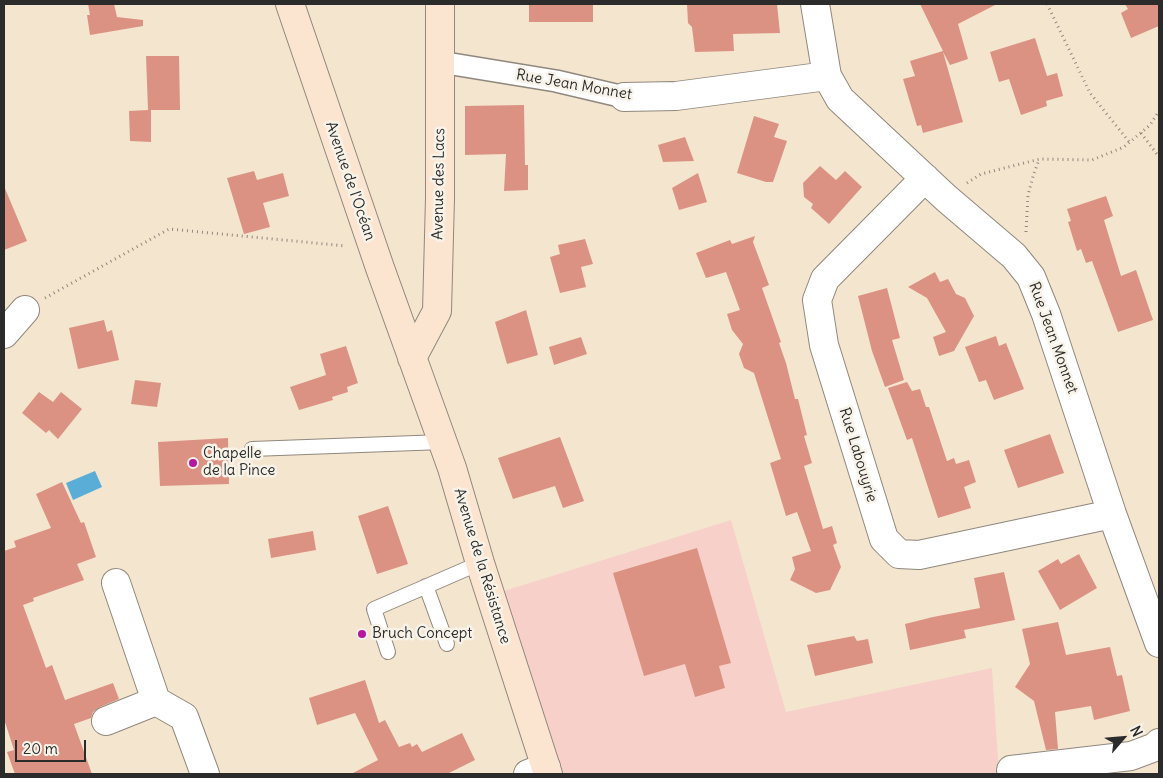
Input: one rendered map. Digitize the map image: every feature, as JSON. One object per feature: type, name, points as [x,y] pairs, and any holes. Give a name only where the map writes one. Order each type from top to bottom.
[{"type":"main road","name":"Avenue de l'Océan","points":[[290,4],[412,358]]},
{"type":"main road","name":"Avenue des Lacs","points":[[412,358],[437,311],[440,198],[440,4]]},
{"type":"main road","name":"Avenue de la Résistance","points":[[412,358],[444,442],[541,772]]},
{"type":"street","name":"Rue Jean Monnet","points":[[815,4],[827,76],[840,99],[946,198],[1014,256],[1031,277],[1046,314],[1112,514],[1159,643]]},
{"type":"street","name":"Rue Jean Monnet","points":[[440,62],[556,81],[624,97],[676,96],[827,76]]},
{"type":"street","name":"Rue Labouyrie","points":[[925,178],[825,279],[817,300],[824,345],[884,539],[899,554],[919,555],[1112,514]]},
{"type":"street","points":[[4,334],[25,310]]},
{"type":"street","points":[[116,583],[156,701],[184,717],[205,774]]},
{"type":"street","points":[[106,721],[156,701]]},
{"type":"street","points":[[1011,770],[1131,756],[1159,744]]},
{"type":"lane","points":[[252,449],[444,442]]},
{"type":"lane","points":[[388,652],[374,609],[480,563]]},
{"type":"lane","points":[[426,586],[447,644]]},
{"type":"path","points":[[1047,4],[1090,93],[1130,142]]},
{"type":"path","points":[[946,198],[981,174],[1040,159],[1092,160],[1124,147],[1150,125],[1159,111]]},
{"type":"path","points":[[1141,133],[1159,156]]},
{"type":"path","points":[[1014,256],[1025,234],[1028,195],[1040,159]]},
{"type":"path","points":[[25,310],[169,229],[374,249]]},
{"type":"shaded area","points":[[731,520],[786,712],[992,668],[999,774],[559,774],[504,591]]},
{"type":"water","points":[[95,471],[102,487],[73,500],[66,483]]},
{"type":"building","points":[[88,4],[114,4],[117,17],[143,20],[143,26],[90,35],[87,15],[90,15]]},
{"type":"building","points":[[529,4],[593,4],[593,22],[529,22]]},
{"type":"building","points":[[687,4],[777,4],[780,33],[733,34],[734,51],[695,52],[692,27],[688,23]]},
{"type":"building","points":[[920,4],[997,4],[958,24],[968,59],[950,65],[943,52],[963,122],[923,133],[921,125],[917,126],[903,79],[915,76],[910,61],[943,51]]},
{"type":"building","points":[[1125,4],[1159,4],[1159,26],[1131,38],[1121,13],[1128,9]]},
{"type":"building","points":[[1035,38],[1047,76],[1057,73],[1063,96],[1046,101],[1047,106],[1021,115],[1009,79],[999,82],[990,52]]},
{"type":"building","points":[[146,56],[179,56],[180,110],[151,110],[151,142],[130,141],[129,111],[148,110]]},
{"type":"building","points":[[524,105],[525,165],[528,165],[528,190],[504,191],[506,154],[465,155],[465,106]]},
{"type":"building","points":[[754,116],[779,124],[774,137],[787,141],[773,182],[766,182],[737,173]]},
{"type":"building","points":[[685,137],[694,161],[663,162],[658,145]]},
{"type":"building","points":[[820,166],[836,180],[845,171],[862,187],[829,224],[811,208],[813,204],[804,197],[803,183]]},
{"type":"building","points":[[254,171],[257,180],[283,173],[289,196],[263,203],[270,227],[244,234],[227,178]]},
{"type":"building","points":[[698,173],[707,202],[679,210],[672,188]]},
{"type":"building","points":[[4,186],[27,241],[4,250]]},
{"type":"building","points":[[1106,196],[1113,216],[1104,220],[1121,276],[1136,270],[1153,320],[1118,332],[1092,261],[1086,263],[1081,249],[1077,251],[1068,222],[1071,221],[1067,209]]},
{"type":"building","points":[[755,236],[753,242],[769,285],[762,288],[781,342],[779,343],[795,399],[798,399],[807,435],[804,436],[812,463],[804,466],[823,529],[832,526],[837,543],[833,545],[841,567],[830,590],[816,593],[790,580],[795,569],[792,557],[811,551],[797,512],[786,516],[770,463],[781,459],[754,373],[744,368],[739,354],[743,344],[732,330],[727,314],[740,310],[726,272],[706,278],[696,253],[730,240],[732,244]]},
{"type":"building","points":[[585,239],[593,264],[581,267],[586,287],[560,293],[550,257],[560,254],[558,245]]},
{"type":"building","points":[[935,272],[940,282],[948,279],[956,294],[965,298],[974,316],[954,351],[939,356],[933,337],[946,332],[927,298],[908,287]]},
{"type":"building","points":[[887,288],[900,338],[892,340],[904,380],[885,387],[872,351],[858,296]]},
{"type":"building","points":[[526,310],[538,355],[507,364],[495,322]]},
{"type":"building","points":[[104,320],[107,332],[112,330],[119,360],[78,369],[69,328]]},
{"type":"building","points":[[996,336],[999,346],[1006,343],[1024,389],[994,400],[986,380],[979,382],[965,347]]},
{"type":"building","points":[[581,337],[587,354],[554,365],[549,347]]},
{"type":"building","points":[[346,346],[358,383],[347,387],[348,392],[332,397],[333,400],[299,410],[290,387],[326,375],[320,354]]},
{"type":"building","points":[[135,380],[161,383],[157,407],[131,404]]},
{"type":"building","points":[[907,382],[912,391],[920,389],[926,407],[929,407],[947,461],[954,458],[956,464],[969,460],[976,482],[964,487],[971,508],[938,518],[912,438],[907,440],[888,388]]},
{"type":"building","points":[[39,392],[53,402],[61,392],[82,409],[58,439],[49,430],[46,433],[22,413]]},
{"type":"building","points":[[1050,434],[1064,473],[1018,488],[1004,450]]},
{"type":"building","points":[[560,437],[584,501],[563,508],[555,486],[513,499],[498,458]]},
{"type":"building","name":"Chapelle de la Pince","points":[[228,438],[229,484],[160,486],[158,442]]},
{"type":"building","points":[[62,482],[81,523],[84,522],[96,557],[77,564],[84,580],[33,598],[34,601],[23,605],[46,668],[52,665],[65,700],[113,683],[119,699],[100,707],[93,712],[91,718],[74,724],[92,774],[15,774],[7,752],[14,750],[4,719],[4,551],[16,547],[14,541],[51,528],[36,494]]},
{"type":"building","points":[[388,506],[408,564],[377,574],[358,516]]},
{"type":"building","points":[[313,531],[316,550],[271,558],[268,539]]},
{"type":"building","points":[[697,548],[731,663],[719,666],[725,688],[695,697],[685,664],[644,676],[613,573]]},
{"type":"building","points":[[1079,554],[1097,588],[1060,610],[1038,571],[1058,559],[1061,564]]},
{"type":"building","points":[[1004,572],[1015,620],[964,630],[966,638],[910,650],[905,624],[980,608],[974,578]]},
{"type":"building","points":[[1058,622],[1066,655],[1110,647],[1117,676],[1122,675],[1130,711],[1094,720],[1091,706],[1055,712],[1058,749],[1046,750],[1034,701],[1015,687],[1030,664],[1022,629]]},
{"type":"building","points":[[854,636],[857,641],[868,639],[873,663],[815,676],[807,645]]},
{"type":"building","points":[[365,680],[379,723],[385,720],[399,747],[410,743],[412,747],[417,744],[422,752],[462,733],[475,760],[447,774],[351,774],[378,760],[355,713],[317,725],[309,698]]},
{"type":"place","name":"Chapelle de la Pince","points":[[193,463]]},
{"type":"place","name":"Bruch Concept","points":[[362,634]]}]
